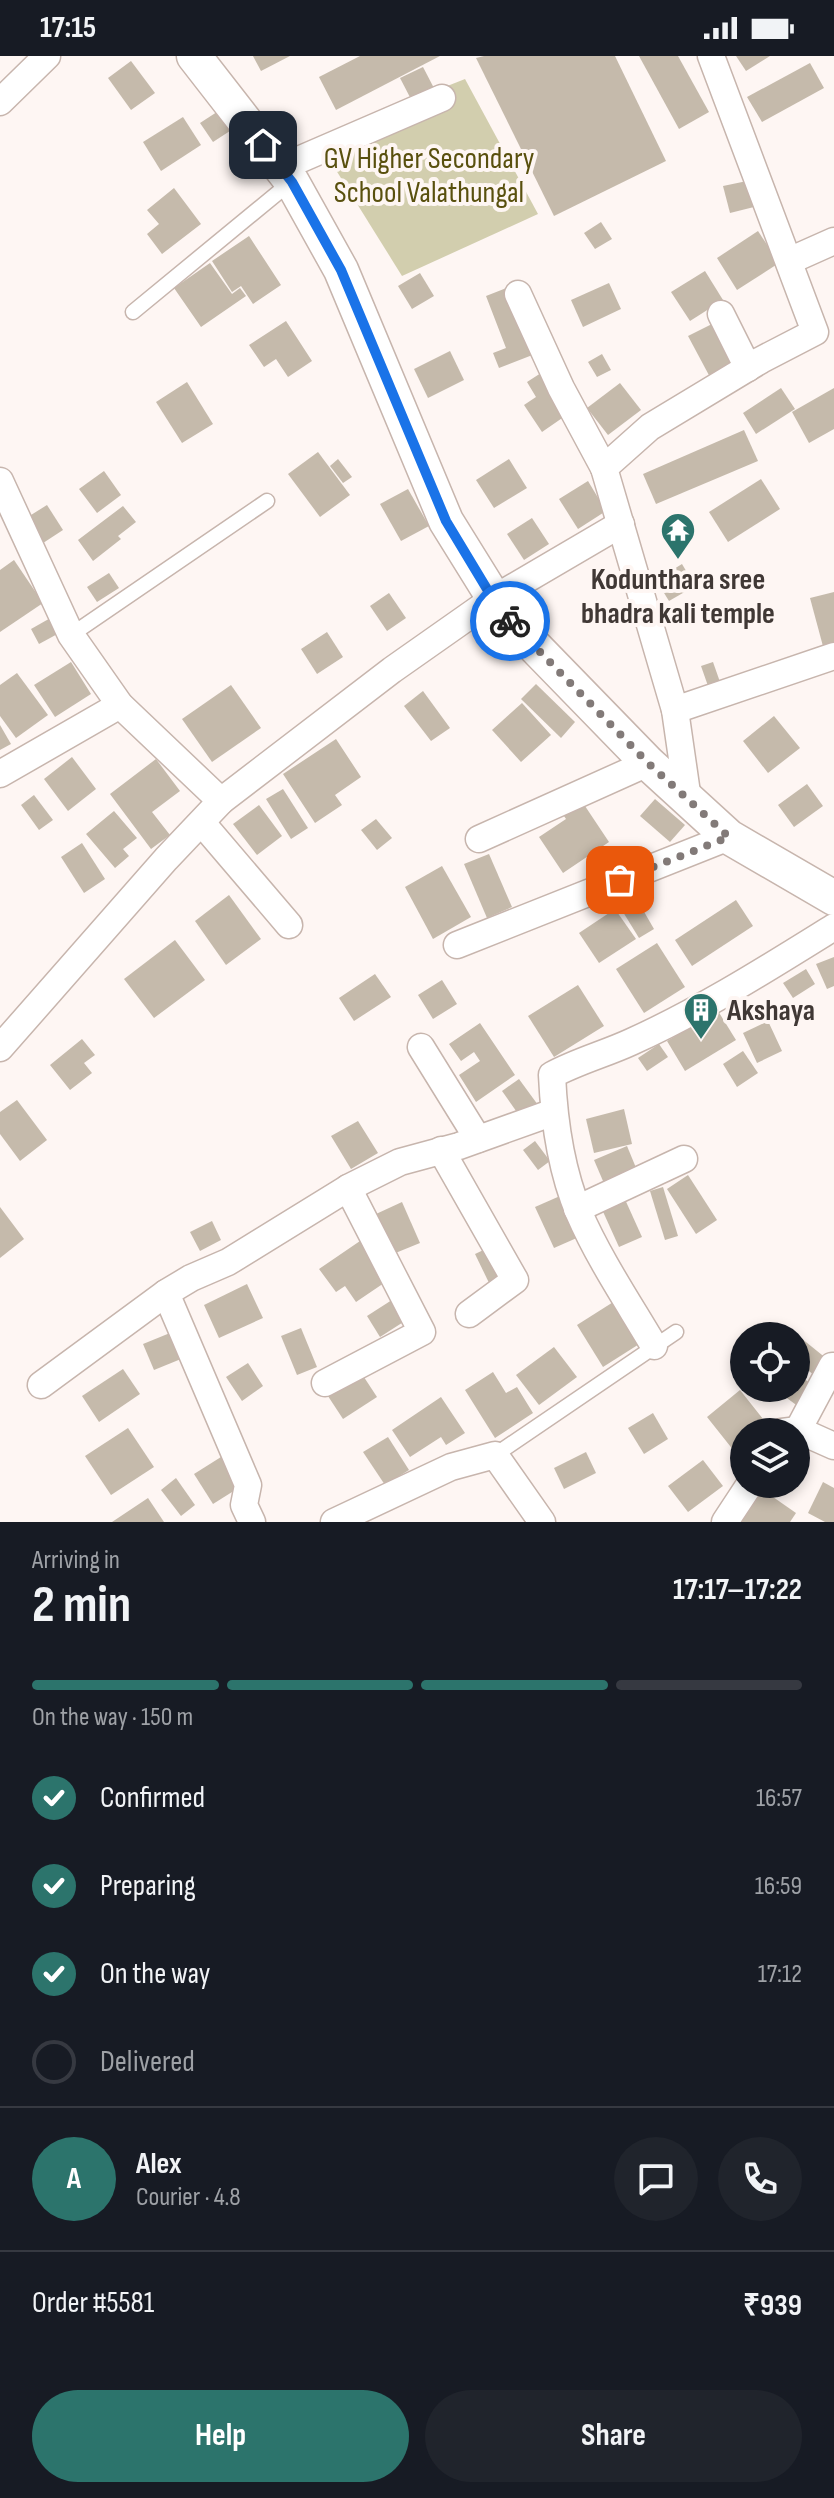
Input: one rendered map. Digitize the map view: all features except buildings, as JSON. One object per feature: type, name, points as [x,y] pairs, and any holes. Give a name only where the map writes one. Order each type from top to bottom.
[{"type":"street","points":[[0,102],[47,56]]},
{"type":"street","points":[[194,56],[286,175],[341,270],[446,521],[505,616],[648,763],[729,837],[834,898]]},
{"type":"street","points":[[604,468],[650,427],[815,332],[711,56]]},
{"type":"street","points":[[286,175],[442,98]]},
{"type":"street","points":[[789,261],[834,241]]},
{"type":"street","points":[[518,294],[561,388],[604,468],[675,710],[688,800]]},
{"type":"street","points":[[721,314],[748,368]]},
{"type":"street","points":[[0,481],[71,635],[120,705],[221,801]]},
{"type":"street","points":[[0,1048],[221,801],[392,670],[493,599],[621,524]]},
{"type":"street","points":[[675,710],[834,656]]},
{"type":"street","points":[[0,774],[120,705]]},
{"type":"street","points":[[479,839],[648,763]]},
{"type":"street","points":[[202,823],[289,925]]},
{"type":"street","points":[[457,945],[729,837]]},
{"type":"street","points":[[654,1346],[598,1253],[577,1209],[557,1138],[552,1075],[574,1063],[630,1043],[743,983],[834,927]]},
{"type":"street","points":[[421,1047],[478,1139]]},
{"type":"street","points":[[41,1385],[166,1293],[228,1262],[348,1188],[400,1162],[554,1112]]},
{"type":"street","points":[[441,1150],[515,1280],[469,1314]]},
{"type":"street","points":[[577,1209],[684,1159]]},
{"type":"street","points":[[325,1383],[422,1332],[348,1188]]},
{"type":"street","points":[[166,1293],[248,1485],[244,1505],[252,1522]]},
{"type":"street","points":[[798,1418],[832,1366]]},
{"type":"street","points":[[810,1438],[834,1446]]},
{"type":"street","points":[[334,1522],[451,1467],[495,1455],[542,1522]]},
{"type":"street","points":[[725,1522],[741,1498]]},
{"type":"lane","points":[[133,312],[286,175]]},
{"type":"lane","points":[[71,635],[267,501]]},
{"type":"lane","points":[[495,1455],[676,1332]]},
{"type":"green space","name":"GV Higher Secondary School Valathungal","points":[[465,79],[538,214],[402,276],[316,138]]},
{"type":"way so far","points":[[510,621],[648,763],[729,837],[620,880]]},
{"type":"place","name":"Kodunthara sree bhadra kali temple","points":[[678,561]]},
{"type":"place","name":"Akshaya","points":[[701,1041]]},
{"type":"route","points":[[263,145],[292,182],[341,270],[446,521],[493,599],[510,621]]}]
